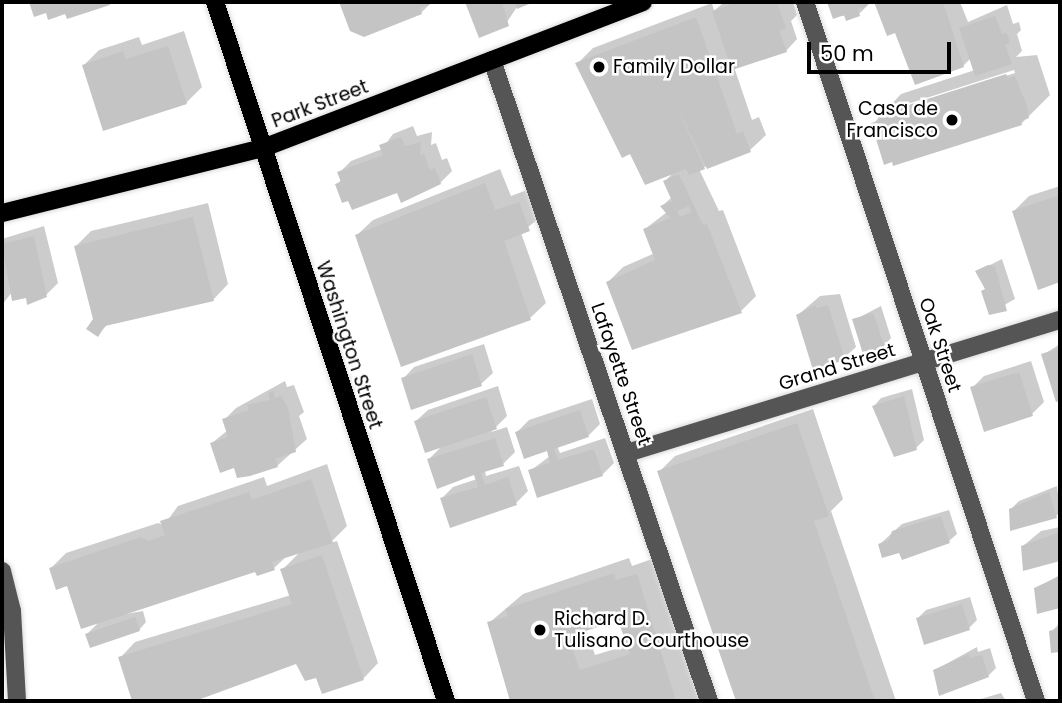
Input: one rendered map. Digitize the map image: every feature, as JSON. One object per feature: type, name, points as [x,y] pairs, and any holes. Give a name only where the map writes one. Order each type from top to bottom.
[{"type":"main road","name":"Washington Street","points":[[215,2],[446,701]]},
{"type":"main road","name":"Park Street","points":[[2,214],[263,148],[492,60],[619,6],[643,2]]},
{"type":"street","name":"Oak Street","points":[[805,2],[1036,701]]},
{"type":"street","name":"Lafayette Street","points":[[492,60],[709,701]]},
{"type":"street","name":"Grand Street","points":[[626,453],[1060,320]]},
{"type":"street","points":[[2,571],[12,611],[17,701]]},
{"type":"building","points":[[29,2],[109,2],[110,5],[67,19],[65,14],[48,20],[46,13],[34,17]]},
{"type":"building","points":[[339,2],[436,2],[420,8],[422,14],[364,37],[350,31]]},
{"type":"building","points":[[465,2],[502,2],[509,26],[479,38]]},
{"type":"building","points":[[515,2],[534,2],[517,9]]},
{"type":"building","points":[[737,2],[777,2],[786,28],[779,31],[787,52],[732,70],[712,11]]},
{"type":"building","points":[[827,2],[866,2],[867,6],[858,9],[860,16],[846,21],[844,15],[833,19]]},
{"type":"building","points":[[874,2],[943,2],[964,67],[915,85],[895,33],[887,36]]},
{"type":"building","points":[[995,16],[1002,34],[1007,33],[1010,43],[1005,45],[1012,64],[975,76],[959,28]]},
{"type":"building","points":[[696,17],[737,134],[743,131],[751,152],[707,169],[672,96],[705,169],[689,175],[686,169],[645,185],[630,154],[622,158],[575,63]]},
{"type":"building","points":[[168,46],[187,104],[103,131],[82,65],[123,51],[126,59]]},
{"type":"building","name":"Casa de Francisco","points":[[1006,74],[1008,78],[1015,76],[1027,106],[1029,118],[1021,121],[1022,125],[893,166],[892,162],[884,165],[871,123],[879,121],[877,115]]},
{"type":"building","points":[[401,137],[405,146],[421,142],[420,155],[424,154],[430,170],[435,168],[441,184],[401,203],[397,193],[352,210],[348,201],[342,203],[335,184],[341,182],[337,172],[383,155],[379,145]]},
{"type":"building","points":[[679,174],[703,225],[707,224],[742,313],[632,350],[606,282],[655,260],[643,229],[670,218],[660,206],[672,201],[663,181]],"holes":[[[689,206],[691,212],[680,217],[677,211]]]},
{"type":"building","points":[[485,183],[495,210],[519,202],[530,231],[504,241],[531,320],[401,367],[355,235]]},
{"type":"building","points":[[1060,195],[1060,282],[1038,290],[1012,211]]},
{"type":"building","points":[[193,217],[214,301],[105,326],[98,337],[86,329],[93,319],[74,246]]},
{"type":"building","points":[[34,236],[47,297],[27,305],[26,298],[12,301],[2,244]]},
{"type":"building","points":[[988,265],[995,266],[1007,311],[989,315],[981,291],[985,289],[975,271]]},
{"type":"building","points":[[815,305],[817,308],[828,305],[845,360],[813,370],[796,315]]},
{"type":"building","points":[[873,313],[885,348],[863,354],[852,319]]},
{"type":"building","points":[[1060,348],[1060,401],[1056,402],[1041,354]]},
{"type":"building","points":[[472,354],[482,386],[411,410],[401,378]]},
{"type":"building","points":[[1019,372],[1033,416],[984,432],[970,387]]},
{"type":"building","points":[[273,391],[275,398],[282,396],[288,408],[296,452],[275,459],[278,467],[250,476],[237,478],[234,468],[220,473],[210,443],[228,437],[222,419],[249,410],[247,405],[270,400],[268,393]]},
{"type":"building","points":[[904,396],[917,450],[894,457],[872,406]]},
{"type":"building","points":[[486,397],[497,429],[425,453],[414,421]]},
{"type":"building","points":[[580,410],[589,437],[554,449],[558,460],[594,449],[603,476],[537,498],[528,470],[550,463],[547,451],[524,459],[515,432]]},
{"type":"building","points":[[797,423],[829,516],[814,521],[875,701],[736,701],[657,471]]},
{"type":"building","points":[[495,438],[504,466],[481,473],[485,485],[508,477],[517,505],[450,528],[440,498],[478,487],[474,475],[437,489],[427,459]]},
{"type":"building","points":[[311,479],[333,543],[272,562],[275,570],[257,576],[255,572],[81,629],[67,586],[56,590],[49,568],[141,537],[149,541],[165,535],[160,521],[249,492],[252,500]]},
{"type":"building","points":[[1049,492],[1057,518],[1010,531],[1009,509]]},
{"type":"building","points":[[941,516],[950,543],[902,560],[899,553],[882,558],[878,544],[889,540],[892,531]]},
{"type":"building","points":[[1060,532],[1060,561],[1023,571],[1021,546]]},
{"type":"building","points":[[322,555],[364,680],[322,694],[316,678],[305,681],[296,664],[195,701],[132,701],[118,657],[292,604],[280,569]]},
{"type":"building","name":"Richard D. Tulisano Courthouse","points":[[614,573],[616,580],[637,574],[676,701],[510,701],[487,622],[508,616],[505,609]],"holes":[[[618,620],[630,654],[580,670],[568,637]]]},
{"type":"building","points":[[1060,576],[1060,608],[1037,614],[1034,588]]},
{"type":"building","points":[[962,604],[970,630],[924,645],[916,618]]},
{"type":"building","points":[[135,617],[140,631],[90,648],[85,634]]},
{"type":"building","points":[[1060,628],[1060,652],[1051,653],[1049,631]]},
{"type":"building","points":[[969,654],[970,658],[982,655],[989,677],[939,696],[933,670]]},
{"type":"place","name":"Family Dollar","points":[[599,67]]},
{"type":"place","name":"Casa de Francisco","points":[[952,120]]},
{"type":"place","name":"Richard D. Tulisano Courthouse","points":[[540,630]]}]
